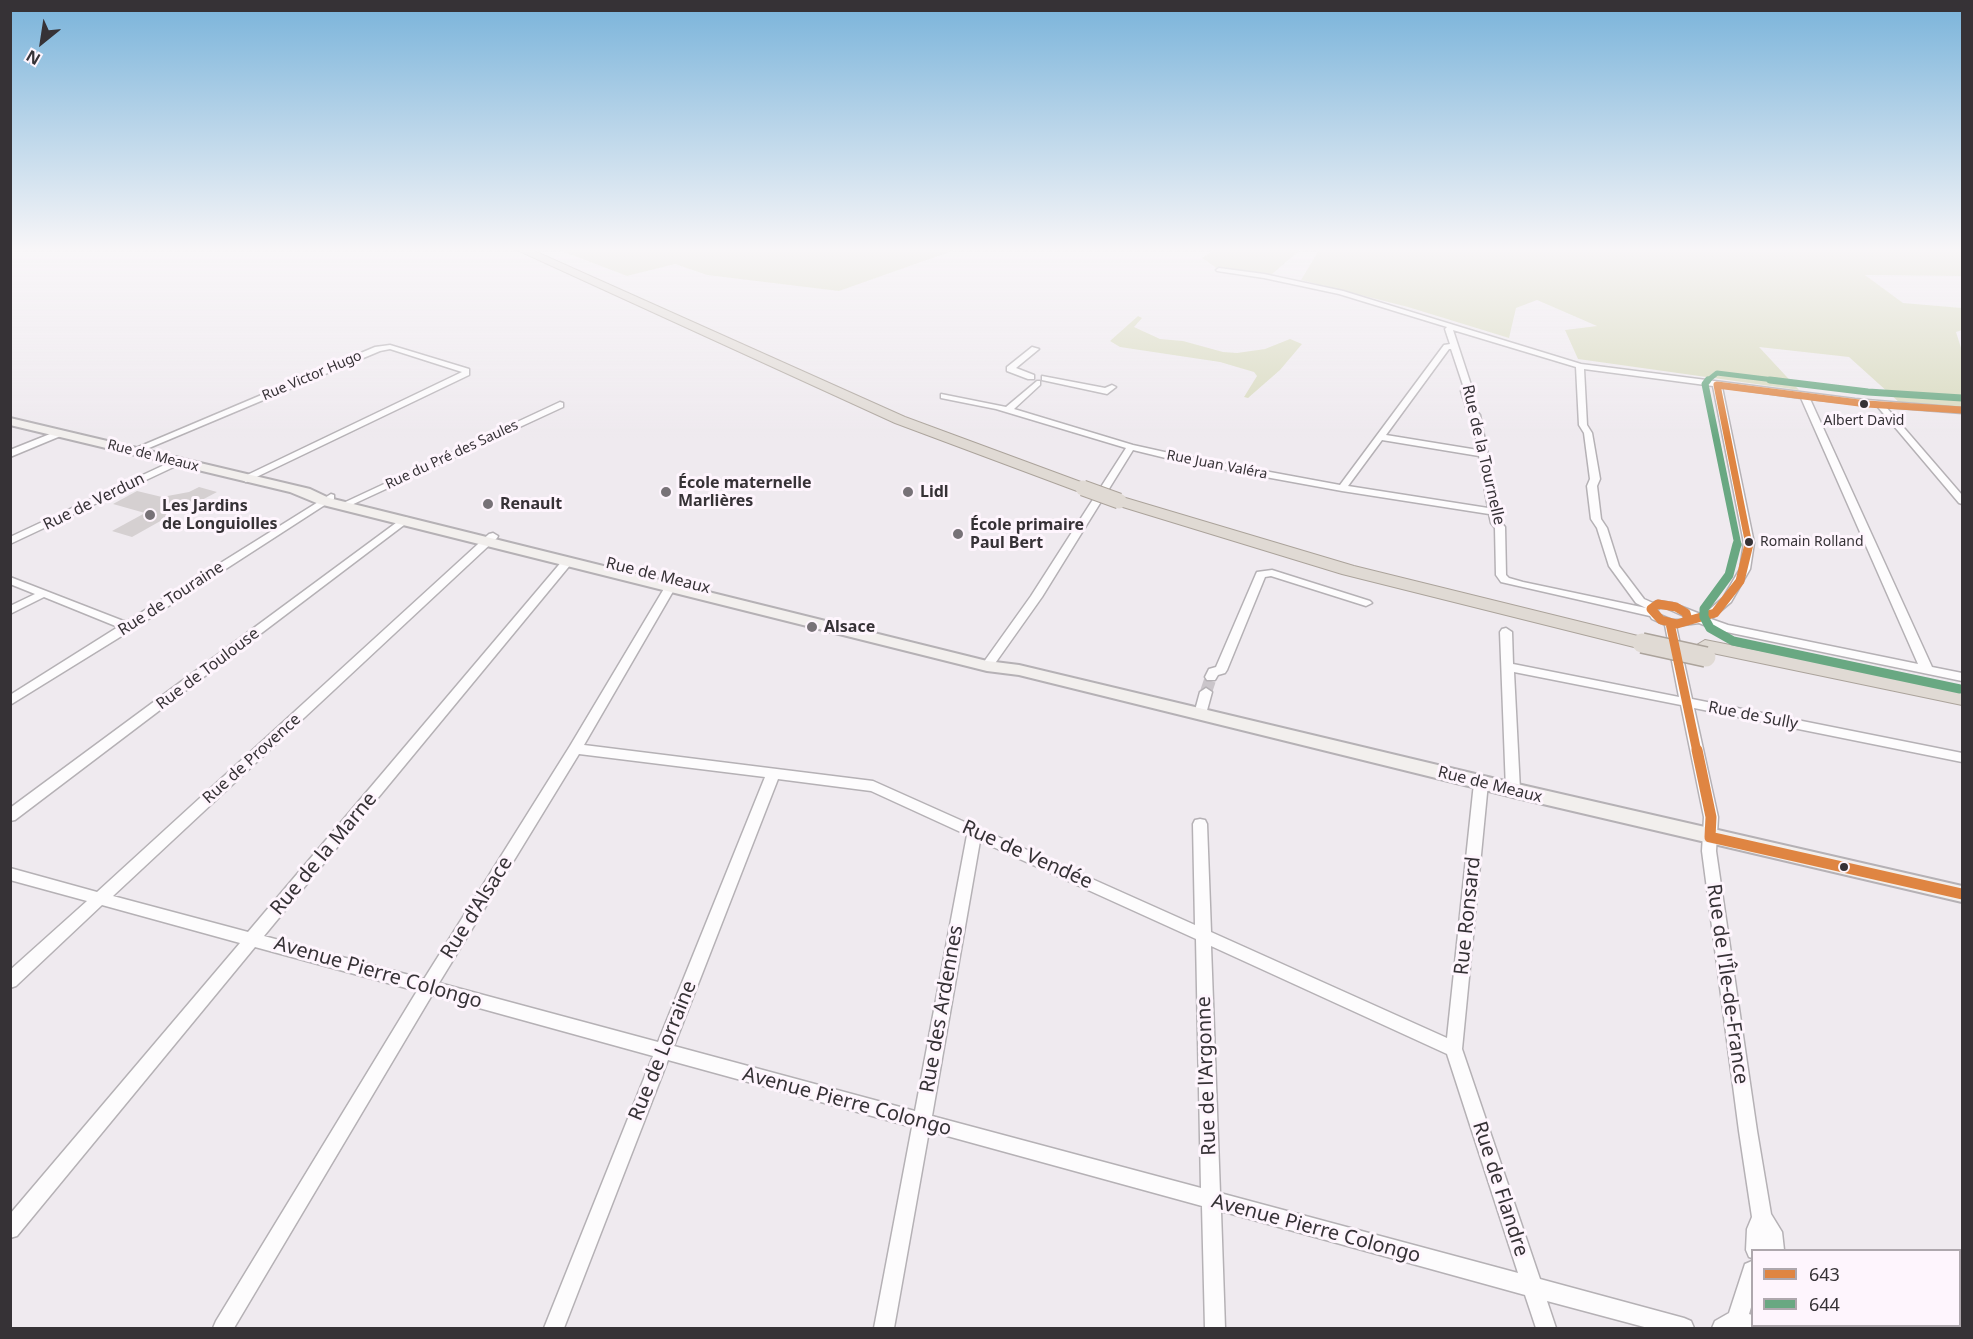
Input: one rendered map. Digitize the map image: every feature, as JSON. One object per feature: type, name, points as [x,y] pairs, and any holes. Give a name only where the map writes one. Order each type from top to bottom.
[{"type":"highway","points":[[661,312],[900,420],[1085,485],[1348,570],[1962,710]]},
{"type":"highway","points":[[678,312],[906,414],[1085,485]]},
{"type":"highway","points":[[1706,652],[1962,698]]},
{"type":"main road","name":"Rue de Meaux","points":[[10,421],[1481,783],[1962,894]]},
{"type":"main road","name":"Rue de Meaux","points":[[348,503],[404,520],[490,538],[567,562],[673,584],[710,597],[751,603]]},
{"type":"street","points":[[1407,312],[1580,366],[1880,405],[1961,411]]},
{"type":"street","name":"Rue de la Tournelle","points":[[1454,327],[1449,329],[1468,388],[1465,391],[1471,410],[1476,415],[1496,523],[1500,527],[1501,575],[1505,580],[1521,585],[1653,610]]},
{"type":"street","points":[[1342,488],[1447,347],[1455,346]]},
{"type":"street","name":"Rue Victor Hugo","points":[[134,451],[378,349],[390,347],[466,371],[465,375],[246,479]]},
{"type":"street","points":[[1035,349],[1010,369],[1044,382],[1045,378],[1107,392],[1112,387]]},
{"type":"street","points":[[1580,366],[1583,425],[1588,433],[1595,479],[1592,486],[1596,519],[1602,528],[1614,566],[1640,601],[1670,623],[1715,613],[1740,581],[1749,548],[1717,385]]},
{"type":"street","points":[[1008,410],[1034,380]]},
{"type":"street","name":"Rue Juan Valéra","points":[[944,396],[1008,410],[1131,447],[1342,488],[1495,512]]},
{"type":"street","points":[[1805,396],[1927,670]]},
{"type":"street","name":"Rue du Pré des Saules","points":[[348,503],[560,405]]},
{"type":"street","points":[[1880,405],[1962,501]]},
{"type":"street","points":[[10,454],[60,433]]},
{"type":"street","points":[[1379,437],[1483,454]]},
{"type":"street","points":[[989,662],[1036,597],[1131,447]]},
{"type":"street","name":"Rue de Verdun","points":[[10,542],[177,462]]},
{"type":"street","name":"Rue de Touraine","points":[[10,700],[129,627],[328,499]]},
{"type":"street","name":"Rue de Toulouse","points":[[10,816],[404,520]]},
{"type":"street","name":"Rue de Provence","points":[[10,981],[490,538]]},
{"type":"street","name":"Rue de la Marne","points":[[10,1229],[567,562]]},
{"type":"street","points":[[1211,677],[1213,672],[1221,670],[1261,573],[1272,573],[1366,603]]},
{"type":"street","points":[[10,580],[129,627]]},
{"type":"street","name":"Rue d'Alsace","points":[[223,1329],[673,584]]},
{"type":"street","points":[[10,611],[44,593]]},
{"type":"street","points":[[1653,610],[1668,604],[1691,618],[1729,628],[1962,677]]},
{"type":"street","points":[[1715,613],[1719,620],[1729,628]]},
{"type":"street","name":"Rue de l'Île-de-France","points":[[1670,623],[1711,817],[1709,852],[1762,1217]]},
{"type":"street","points":[[1506,632],[1513,790]]},
{"type":"street","name":"Rue de Sully","points":[[1508,667],[1811,728],[1822,727],[1962,757]]},
{"type":"street","points":[[1200,714],[1206,692]]},
{"type":"street","name":"Rue de Vendée","points":[[575,749],[873,786],[1454,1049]]},
{"type":"street","name":"Rue de Lorraine","points":[[554,1329],[773,774]]},
{"type":"street","name":"Rue Ronsard","points":[[1454,1049],[1481,783]]},
{"type":"street","name":"Rue de l'Argonne","points":[[1200,824],[1215,1329]]},
{"type":"street","name":"Rue des Ardennes","points":[[884,1329],[975,831]]},
{"type":"street","name":"Avenue Pierre Colongo","points":[[10,874],[253,938],[1684,1329]]},
{"type":"street","name":"Rue de Flandre","points":[[1454,1049],[1546,1329]]},
{"type":"street","points":[[1756,1249],[1757,1229],[1762,1217]]},
{"type":"street","points":[[1762,1217],[1772,1232],[1774,1249]]},
{"type":"street","points":[[1751,1276],[1741,1325],[1760,1329]]},
{"type":"green space","points":[[1426,312],[1515,312],[1509,338]]},
{"type":"green space","points":[[1566,312],[1962,312],[1962,330],[1956,332],[1962,351],[1962,407],[1900,403],[1849,357],[1759,347],[1799,390],[1578,359],[1565,330],[1597,326]]},
{"type":"green space","points":[[1138,316],[1142,318],[1134,327],[1160,339],[1183,341],[1223,352],[1237,353],[1265,349],[1290,339],[1302,344],[1280,370],[1248,398],[1244,397],[1257,376],[1254,372],[1220,362],[1120,347],[1110,341]]},
{"type":"building","name":"Les Jardins de Longuiolles","points":[[199,487],[217,492],[200,501],[169,507],[164,519],[132,537],[112,531],[145,513],[113,504],[137,491],[162,497],[189,492]]},
{"type":"tunnel","points":[[1206,692],[1211,677]]},
{"type":"transit line","name":"644","points":[[1960,689],[1733,641],[1710,628],[1704,617],[1704,609],[1729,575],[1738,547],[1705,384],[1710,376],[1717,373],[1868,392],[1962,398]]},
{"type":"transit line","name":"643","points":[[1688,620],[1686,613],[1676,607],[1658,604],[1651,609],[1661,620],[1677,624],[1715,613],[1740,581],[1750,548],[1717,385],[1867,404],[1962,410]]},
{"type":"transit line","name":"643","points":[[1670,623],[1711,817],[1710,837],[1962,894]]},
{"type":"place","name":"Albert David","points":[[1864,404]]},
{"type":"place","name":"École maternelle Marlières","points":[[666,492]]},
{"type":"place","name":"Lidl","points":[[908,492]]},
{"type":"place","name":"Renault","points":[[488,504]]},
{"type":"place","name":"Les Jardins de Longuiolles","points":[[150,515]]},
{"type":"place","name":"École primaire Paul Bert","points":[[958,534]]},
{"type":"place","name":"Romain Rolland","points":[[1749,542]]},
{"type":"place","name":"Alsace","points":[[812,627]]}]
